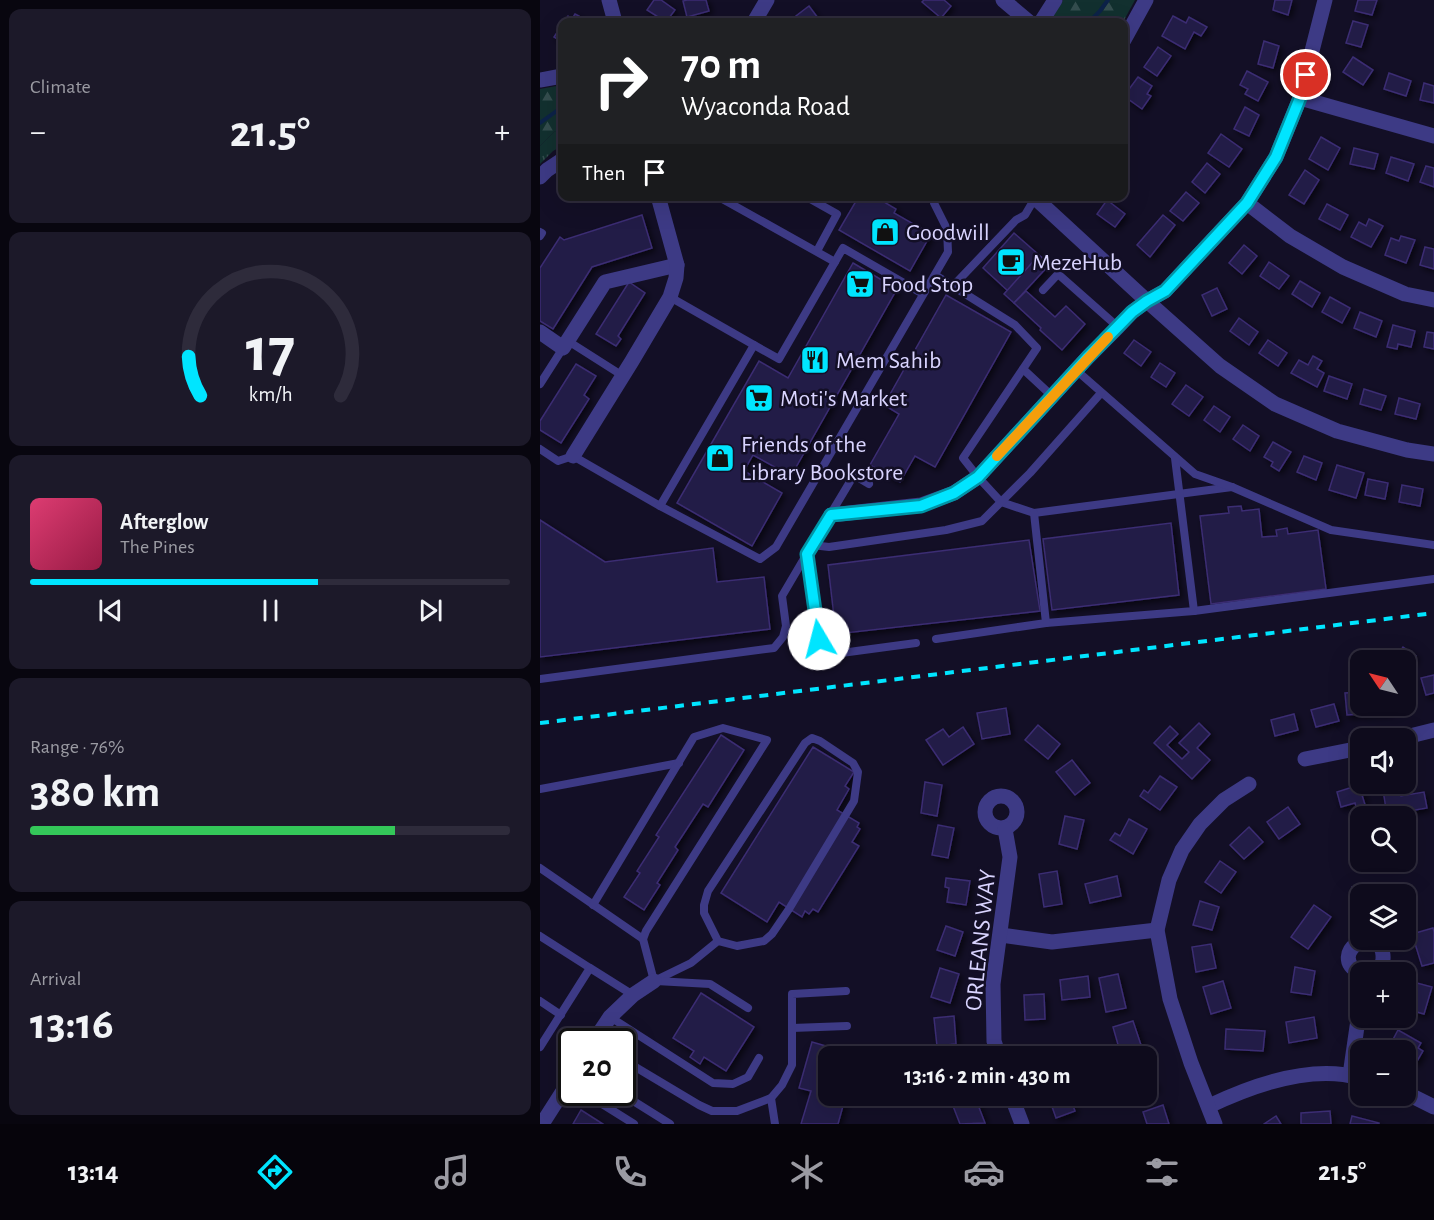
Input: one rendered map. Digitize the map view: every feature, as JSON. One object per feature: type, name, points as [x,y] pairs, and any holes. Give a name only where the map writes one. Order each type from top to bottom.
[{"type":"street","points":[[609,0],[614,18]]},
{"type":"street","points":[[756,18],[767,0]]},
{"type":"street","points":[[1003,0],[1024,18]]},
{"type":"street","points":[[1044,18],[1055,0]]},
{"type":"street","points":[[1128,33],[1146,0]]},
{"type":"street","points":[[831,515],[921,506],[954,493],[978,477],[1132,312],[1165,291],[1247,203],[1276,157],[1300,98],[1325,0]]},
{"type":"street","points":[[540,80],[558,77]]},
{"type":"street","points":[[1300,98],[1434,136]]},
{"type":"street","points":[[540,177],[558,163]]},
{"type":"street","points":[[573,456],[670,297],[676,278],[677,265],[659,201]]},
{"type":"street","points":[[1038,201],[1220,366],[1275,404],[1337,431],[1407,450],[1434,454]]},
{"type":"street","points":[[1247,203],[1290,236],[1343,267],[1405,294],[1434,300]]},
{"type":"street","points":[[540,332],[566,344],[605,282],[677,265]]},
{"type":"street","points":[[1416,734],[1434,730]]},
{"type":"street","points":[[1305,759],[1350,750]]},
{"type":"street","points":[[1215,1124],[1191,1063],[1170,999],[1157,930],[1169,880],[1182,850],[1200,824],[1224,800],[1249,784]]},
{"type":"street","name":"ORLEANS WAY","points":[[996,1046],[993,984],[1010,857],[1005,829]]},
{"type":"street","points":[[1001,935],[1052,942],[1157,930]]},
{"type":"street","points":[[1350,962],[1349,954],[1355,944],[1366,940],[1376,943],[1383,952],[1382,962]]},
{"type":"street","points":[[603,1028],[610,1017],[633,995],[654,981]]},
{"type":"street","points":[[1209,1106],[1231,1096],[1286,1078],[1311,1074],[1350,1077]]},
{"type":"street","points":[[1416,1098],[1434,1107]]},
{"type":"street","points":[[542,1124],[558,1099]]},
{"type":"street","points":[[1015,1106],[1022,1124]]},
{"type":"lane","points":[[726,201],[835,262]]},
{"type":"lane","points":[[814,201],[837,214],[816,251]]},
{"type":"lane","points":[[540,449],[558,461],[573,456],[660,506],[760,559],[776,547],[948,252],[947,229],[934,201]]},
{"type":"lane","points":[[953,286],[1017,220],[1025,215],[1032,201]]},
{"type":"lane","points":[[670,297],[779,359],[843,248],[923,294]]},
{"type":"lane","points":[[935,274],[1015,325],[1036,348],[963,458],[1001,501],[1034,513],[1232,487]]},
{"type":"lane","points":[[1043,290],[1058,274],[1118,327]]},
{"type":"lane","points":[[540,384],[566,344],[623,376]]},
{"type":"lane","points":[[660,506],[754,345]]},
{"type":"lane","points":[[1023,369],[1052,396]]},
{"type":"lane","points":[[1076,370],[1195,474],[1232,487],[1331,530],[1434,545]]},
{"type":"lane","points":[[812,546],[829,547],[946,530],[982,521],[1030,473],[1101,393]]},
{"type":"lane","points":[[1175,458],[1194,611]]},
{"type":"lane","points":[[540,679],[774,648],[783,637],[786,626],[782,596],[854,475],[869,484]]},
{"type":"lane","points":[[1034,513],[1046,623]]},
{"type":"lane","points":[[807,554],[819,639],[834,654],[916,643]]},
{"type":"lane","points":[[936,639],[1046,623],[1194,611],[1434,579]]},
{"type":"lane","points":[[593,905],[694,737],[723,728],[767,740],[646,931],[643,939],[654,981]]},
{"type":"lane","points":[[813,738],[820,741],[853,763],[858,772],[854,801],[772,933],[764,941],[737,946],[718,941],[704,913],[708,891],[805,743],[813,738]]},
{"type":"lane","points":[[540,789],[679,763]]},
{"type":"lane","points":[[540,868],[643,939]]},
{"type":"lane","points":[[540,936],[633,995]]},
{"type":"lane","points":[[654,981],[691,963],[718,941]]},
{"type":"lane","points":[[540,1047],[590,968]]},
{"type":"lane","points":[[654,981],[710,984],[748,1008]]},
{"type":"lane","points":[[636,1067],[712,1111],[737,1111],[771,1098],[782,1085],[792,1065],[792,994],[846,991]]},
{"type":"lane","points":[[540,1001],[561,1015]]},
{"type":"lane","points":[[610,1017],[713,1083],[733,1084],[748,1077],[759,1058]]},
{"type":"lane","points":[[792,1028],[847,1026]]},
{"type":"lane","points":[[771,1098],[775,1124]]},
{"type":"lane","points":[[636,1103],[670,1124]]},
{"type":"lane","points":[[605,1106],[634,1124]]},
{"type":"green space","points":[[1063,0],[1135,0],[1125,18],[1052,18]]},
{"type":"green space","points":[[558,86],[558,130],[540,146],[540,89]]},
{"type":"green space","points":[[558,130],[558,148],[540,164],[540,146]]},
{"type":"building","points":[[654,0],[661,0],[675,10],[669,18],[660,18],[647,10]]},
{"type":"building","points":[[706,0],[709,11],[687,17],[683,1]]},
{"type":"building","points":[[924,0],[944,0],[951,6],[941,18],[922,2]]},
{"type":"building","points":[[1275,0],[1292,0],[1288,15],[1273,10]]},
{"type":"building","points":[[1358,0],[1377,0],[1372,15],[1355,11]]},
{"type":"building","points":[[809,6],[818,18],[797,18],[796,16]]},
{"type":"building","points":[[1173,16],[1186,23],[1189,17],[1207,27],[1201,36],[1194,32],[1185,49],[1162,36]]},
{"type":"building","points":[[1353,21],[1368,25],[1361,47],[1346,43]]},
{"type":"building","points":[[1264,41],[1279,46],[1273,68],[1258,64]]},
{"type":"building","points":[[1158,47],[1171,56],[1157,76],[1144,67]]},
{"type":"building","points":[[1353,57],[1373,70],[1363,85],[1343,72]]},
{"type":"building","points":[[1247,71],[1268,82],[1258,101],[1245,94],[1248,89],[1240,85]]},
{"type":"building","points":[[1389,73],[1411,81],[1406,96],[1384,89]]},
{"type":"building","points":[[1138,77],[1152,86],[1147,94],[1151,96],[1142,109],[1128,99],[1128,91]]},
{"type":"building","points":[[1424,83],[1434,86],[1434,103],[1420,100]]},
{"type":"building","points":[[1245,107],[1259,115],[1249,136],[1234,129]]},
{"type":"building","points":[[1221,134],[1242,149],[1229,167],[1208,153]]},
{"type":"building","points":[[1321,137],[1340,148],[1328,170],[1309,159]]},
{"type":"building","points":[[1354,148],[1378,154],[1374,169],[1350,164]]},
{"type":"building","points":[[1391,157],[1414,164],[1408,181],[1386,173]]},
{"type":"building","points":[[1207,163],[1220,174],[1205,193],[1192,182]]},
{"type":"building","points":[[1426,166],[1434,168],[1434,187],[1420,182]]},
{"type":"building","points":[[1305,170],[1319,180],[1304,204],[1289,195]]},
{"type":"building","points":[[1186,192],[1199,203],[1183,221],[1170,211]]},
{"type":"building","name":"Goodwill","points":[[856,201],[882,201],[896,209],[894,213],[931,234],[910,271],[839,230]]},
{"type":"building","points":[[1108,201],[1125,214],[1115,227],[1097,214]]},
{"type":"building","points":[[1327,204],[1348,215],[1340,230],[1319,219]]},
{"type":"building","points":[[642,215],[652,248],[592,267],[553,329],[540,321],[540,268],[560,237],[564,240]]},
{"type":"building","points":[[1163,215],[1175,225],[1150,257],[1137,245]]},
{"type":"building","points":[[1369,219],[1383,226],[1371,247],[1351,237],[1359,222],[1366,226]]},
{"type":"building","name":"MezeHub","points":[[1014,233],[1039,255],[1008,291],[983,268]]},
{"type":"building","points":[[1401,236],[1415,240],[1406,263],[1385,255],[1391,238],[1399,241]]},
{"type":"building","points":[[1244,245],[1257,256],[1242,274],[1229,263]]},
{"type":"building","points":[[1425,247],[1434,249],[1434,269],[1420,265]]},
{"type":"building","points":[[1039,255],[1050,264],[1014,303],[1004,294]]},
{"type":"building","points":[[1269,262],[1289,276],[1279,289],[1260,276]]},
{"type":"building","points":[[853,263],[897,289],[791,476],[753,455],[744,471],[782,493],[752,546],[677,503],[759,361],[788,378]]},
{"type":"building","points":[[1300,281],[1320,293],[1312,307],[1292,294]]},
{"type":"building","points":[[629,282],[645,293],[618,336],[621,339],[616,346],[596,334]]},
{"type":"building","points":[[1217,288],[1227,309],[1212,316],[1202,295]]},
{"type":"building","points":[[1026,291],[1055,317],[1066,306],[1085,324],[1062,350],[1014,303]]},
{"type":"building","points":[[946,295],[1011,332],[935,467],[915,456],[900,482],[870,465],[899,414],[884,405]]},
{"type":"building","points":[[1330,297],[1350,308],[1342,323],[1322,312]]},
{"type":"building","points":[[1360,312],[1382,321],[1376,337],[1354,328]]},
{"type":"building","points":[[1239,318],[1258,332],[1249,345],[1230,331]]},
{"type":"building","points":[[1393,325],[1415,331],[1411,347],[1398,344],[1397,349],[1387,347]]},
{"type":"building","points":[[1427,332],[1434,333],[1434,349],[1424,347]]},
{"type":"building","points":[[1134,340],[1151,352],[1141,366],[1124,353]]},
{"type":"building","points":[[1268,340],[1287,353],[1278,366],[1259,353]]},
{"type":"building","points":[[1313,356],[1322,361],[1317,369],[1324,373],[1317,387],[1291,373],[1299,360],[1308,365]]},
{"type":"building","points":[[1160,363],[1175,373],[1166,387],[1151,377]]},
{"type":"building","points":[[576,364],[596,376],[584,395],[589,399],[561,443],[540,430],[540,421]]},
{"type":"building","points":[[1329,376],[1352,384],[1347,399],[1324,391]]},
{"type":"building","points":[[1186,385],[1203,397],[1189,416],[1172,404]]},
{"type":"building","points":[[1364,389],[1386,396],[1381,410],[1360,404]]},
{"type":"building","points":[[1399,398],[1420,404],[1416,419],[1395,414]]},
{"type":"building","points":[[1214,406],[1230,417],[1220,432],[1204,420]]},
{"type":"building","points":[[1243,425],[1259,436],[1250,451],[1233,439]]},
{"type":"building","points":[[1273,442],[1291,452],[1279,471],[1271,466],[1273,462],[1264,457]]},
{"type":"building","points":[[1304,456],[1322,463],[1316,480],[1297,472]]},
{"type":"building","points":[[1337,465],[1364,473],[1356,498],[1329,490]]},
{"type":"building","points":[[1368,479],[1388,483],[1385,499],[1365,495]]},
{"type":"building","points":[[1402,485],[1423,489],[1420,506],[1399,502]]},
{"type":"building","points":[[1241,506],[1242,511],[1259,509],[1262,537],[1277,536],[1276,530],[1287,528],[1288,534],[1318,530],[1326,589],[1211,604],[1200,516],[1229,513],[1228,507]]},
{"type":"building","points":[[540,520],[605,562],[713,548],[717,582],[764,577],[770,629],[540,657]]},
{"type":"building","points":[[1171,523],[1179,595],[1052,610],[1043,539]]},
{"type":"building","points":[[1029,540],[1040,611],[836,634],[828,565]]},
{"type":"building","points":[[1434,675],[1434,693],[1426,695],[1421,678]]},
{"type":"building","points":[[1345,693],[1350,693],[1350,715],[1347,715]]},
{"type":"building","points":[[1334,704],[1339,721],[1316,727],[1311,710]]},
{"type":"building","points":[[1006,708],[1010,734],[982,739],[977,713]]},
{"type":"building","points":[[1294,714],[1298,730],[1275,736],[1271,720]]},
{"type":"building","points":[[1199,723],[1210,734],[1197,748],[1210,760],[1192,779],[1154,743],[1170,726],[1178,734],[1167,745],[1182,759],[1189,752],[1179,743]]},
{"type":"building","points":[[1038,725],[1060,744],[1048,759],[1025,740]]},
{"type":"building","points":[[963,727],[974,744],[943,765],[926,740],[943,729],[949,737]]},
{"type":"building","points":[[721,735],[744,750],[708,807],[703,804],[675,847],[678,850],[657,883],[660,885],[644,910],[624,897],[640,873],[637,871],[659,837],[656,835]]},
{"type":"building","points":[[813,747],[854,772],[845,786],[849,789],[837,810],[859,823],[857,827],[860,829],[852,842],[859,846],[818,912],[813,909],[809,914],[805,911],[802,917],[779,902],[767,922],[721,893]]},
{"type":"building","points":[[1072,760],[1090,783],[1075,795],[1056,772]]},
{"type":"building","points":[[1160,776],[1177,787],[1160,810],[1140,796],[1144,790],[1148,793]]},
{"type":"building","points":[[925,782],[942,785],[937,816],[921,813]]},
{"type":"building","points":[[1350,788],[1350,794],[1362,794],[1365,806],[1356,806],[1355,803],[1341,807],[1337,792]]},
{"type":"building","points":[[1424,792],[1427,808],[1416,810],[1416,806],[1386,806],[1384,794],[1400,794],[1401,796]]},
{"type":"building","points":[[1288,807],[1300,824],[1279,839],[1267,822]]},
{"type":"building","points":[[1065,816],[1084,820],[1077,849],[1059,844]]},
{"type":"building","points":[[1129,819],[1147,829],[1133,854],[1110,840],[1115,833],[1120,836]]},
{"type":"building","points":[[938,825],[954,828],[948,858],[932,855]]},
{"type":"building","points":[[1249,827],[1263,842],[1244,859],[1230,845]]},
{"type":"building","points":[[1220,861],[1236,872],[1221,893],[1205,882]]},
{"type":"building","points":[[1057,871],[1062,904],[1044,907],[1039,874]]},
{"type":"building","points":[[1117,876],[1121,896],[1090,903],[1085,884]]},
{"type":"building","points":[[946,878],[970,881],[966,905],[947,902],[949,888],[945,887]]},
{"type":"building","points":[[1200,901],[1219,907],[1212,930],[1193,925]]},
{"type":"building","points":[[1314,905],[1331,917],[1308,949],[1291,937]]},
{"type":"building","points":[[946,926],[963,932],[955,956],[937,950]]},
{"type":"building","points":[[1433,928],[1434,963],[1422,966],[1416,947],[1416,933]]},
{"type":"building","points":[[1211,944],[1216,968],[1196,972],[1192,947]]},
{"type":"building","points":[[1295,967],[1315,971],[1311,995],[1291,992]]},
{"type":"building","points":[[940,968],[959,974],[950,1003],[931,997]]},
{"type":"building","points":[[1118,974],[1126,1008],[1106,1012],[1099,978]]},
{"type":"building","points":[[1088,976],[1090,997],[1062,1000],[1060,980]]},
{"type":"building","points":[[1223,981],[1231,1008],[1211,1014],[1203,987]]},
{"type":"building","points":[[1416,983],[1432,987],[1424,1014],[1416,1012]]},
{"type":"building","points":[[701,993],[754,1027],[726,1071],[704,1057],[700,1064],[690,1057],[694,1051],[673,1038]]},
{"type":"building","points":[[1044,994],[1045,1019],[1025,1020],[1024,995]]},
{"type":"building","points":[[954,1016],[956,1044],[937,1046],[934,1018]]},
{"type":"building","points":[[1314,1017],[1317,1038],[1289,1043],[1286,1022]]},
{"type":"building","points":[[1133,1021],[1141,1046],[1118,1046],[1113,1027]]},
{"type":"building","points":[[1226,1029],[1265,1031],[1263,1051],[1225,1049]]},
{"type":"building","points":[[1398,1030],[1416,1040],[1393,1040]]},
{"type":"building","points":[[1416,1040],[1421,1043],[1418,1048],[1423,1051],[1416,1063]]},
{"type":"building","points":[[812,1042],[826,1046],[818,1046],[818,1106],[843,1106],[838,1124],[801,1124],[811,1091],[799,1088]]},
{"type":"building","points":[[1163,1105],[1169,1124],[1147,1124],[1143,1112]]},
{"type":"building","points":[[953,1106],[978,1106],[985,1123],[960,1124]]},
{"type":"building","points":[[1052,1106],[1073,1106],[1075,1111],[1056,1118]]},
{"type":"building","points":[[581,1110],[603,1124],[573,1124]]},
{"type":"building","points":[[1330,1111],[1331,1124],[1301,1124],[1301,1113]]},
{"type":"building","points":[[1276,1116],[1281,1124],[1264,1124]]},
{"type":"building","points":[[1352,1116],[1379,1123],[1379,1124],[1350,1124]]},
{"type":"waterway","points":[[1093,18],[1108,0]]},
{"type":"waterway","points":[[540,123],[558,110]]},
{"type":"railway","points":[[540,723],[1434,613]]},
{"type":"slow traffic","points":[[997,456],[1108,337]]},
{"type":"place","name":"Goodwill","points":[[885,232]]},
{"type":"place","name":"MezeHub","points":[[1011,262]]},
{"type":"place","name":"Food Stop","points":[[860,284]]},
{"type":"place","name":"Mem Sahib","points":[[815,360]]},
{"type":"place","name":"Moti's Market","points":[[759,398]]},
{"type":"place","name":"Friends of the Library Bookstore","points":[[720,458]]},
{"type":"route","points":[[819,639],[807,554],[831,515],[921,506],[954,493],[978,477],[1132,312],[1165,291],[1247,203],[1276,157],[1300,98],[1306,75]]}]
